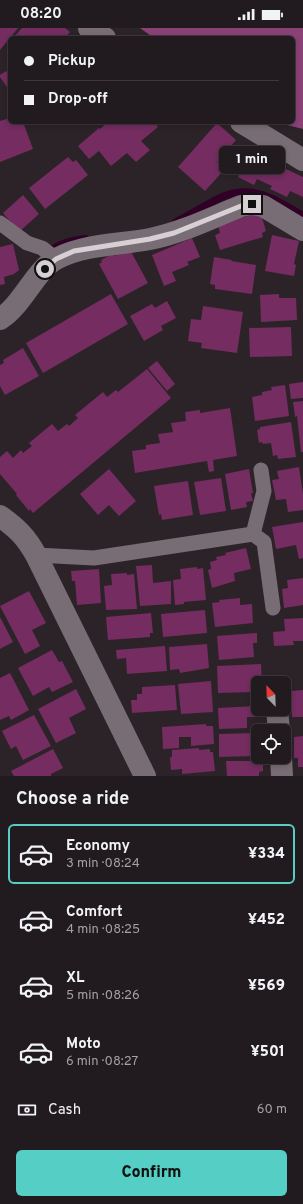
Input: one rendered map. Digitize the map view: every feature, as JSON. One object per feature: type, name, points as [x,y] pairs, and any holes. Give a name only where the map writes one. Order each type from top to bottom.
[{"type":"street","points":[[89,28],[102,36]]},
{"type":"street","points":[[244,124],[303,160]]},
{"type":"street","points":[[0,319],[12,310],[45,269],[50,254],[150,239],[174,233],[241,206],[252,204],[263,206],[303,230]]},
{"type":"street","points":[[0,516],[16,527],[28,540],[145,776]]},
{"type":"street","points":[[281,764],[282,776]]},
{"type":"lane","points":[[0,223],[27,243],[50,254]]},
{"type":"lane","points":[[253,534],[264,491],[261,470]]},
{"type":"lane","points":[[36,555],[94,558],[253,534],[264,542],[273,608]]},
{"type":"shaded area","points":[[140,28],[303,28],[303,129],[283,124],[295,124],[295,36],[151,36]]},
{"type":"building","points":[[0,28],[18,28],[11,36],[8,36],[8,40],[0,50]]},
{"type":"building","points":[[22,28],[65,28],[70,32],[67,36],[15,36]]},
{"type":"building","points":[[6,71],[8,74],[8,89],[0,77],[0,75]]},
{"type":"building","points":[[8,119],[8,124],[24,124],[33,149],[0,162],[0,121]]},
{"type":"building","points":[[106,124],[156,124],[158,127],[141,141],[150,150],[136,162],[127,153],[111,166],[99,151],[89,159],[78,146],[99,128],[100,129]]},
{"type":"building","points":[[216,124],[218,124],[236,140],[217,162],[225,169],[205,191],[178,167]]},
{"type":"building","points":[[250,152],[303,177],[303,197],[290,191],[287,197],[270,189],[272,186],[257,179],[254,185],[238,177]]},
{"type":"building","points":[[68,157],[73,162],[76,160],[88,175],[45,209],[29,188]]},
{"type":"building","points":[[23,195],[39,214],[19,232],[3,213]]},
{"type":"building","points":[[258,213],[261,214],[266,231],[262,233],[263,237],[220,250],[215,235],[220,233],[218,225]]},
{"type":"building","points":[[272,235],[299,241],[294,264],[296,265],[294,276],[265,271]]},
{"type":"building","points":[[192,238],[200,257],[187,262],[189,265],[172,272],[176,281],[164,286],[152,255]]},
{"type":"building","points":[[13,244],[19,270],[14,274],[4,277],[5,284],[0,285],[0,247]]},
{"type":"building","points":[[129,248],[148,283],[118,299],[99,264],[102,262],[101,260],[114,253],[115,256]]},
{"type":"building","points":[[214,257],[256,265],[252,294],[215,289],[215,285],[210,284]]},
{"type":"building","points":[[111,294],[128,324],[43,373],[26,343]]},
{"type":"building","points":[[279,294],[279,298],[296,298],[297,320],[261,322],[260,295]]},
{"type":"building","points":[[167,301],[176,318],[161,326],[163,330],[144,341],[130,316],[152,304],[155,308]]},
{"type":"building","points":[[203,306],[243,312],[237,353],[201,348],[202,343],[188,341],[191,319],[201,320]]},
{"type":"building","points":[[291,327],[292,356],[250,357],[249,328]]},
{"type":"building","points":[[23,348],[39,376],[5,395],[0,386],[0,365],[4,363],[3,360]]},
{"type":"building","points":[[157,361],[175,384],[167,391],[148,368]]},
{"type":"building","points":[[147,369],[171,398],[33,513],[30,509],[29,511],[0,474],[0,457],[7,451],[13,458],[21,450],[23,453],[32,446],[29,443],[52,424],[58,431],[67,424],[69,426],[78,418],[75,415],[103,392],[107,397],[116,390],[118,392]]},
{"type":"building","points":[[303,382],[303,398],[291,399],[289,384]]},
{"type":"building","points":[[285,385],[289,416],[255,421],[252,397],[262,395],[262,392],[272,390],[271,387]]},
{"type":"building","points":[[303,401],[303,452],[301,452],[297,416],[295,417],[293,402]]},
{"type":"building","points":[[230,408],[237,456],[213,460],[214,471],[209,472],[207,461],[135,473],[132,451],[146,449],[146,445],[160,443],[158,434],[173,432],[171,423],[186,421],[185,412],[200,410],[200,413]]},
{"type":"building","points":[[291,422],[296,457],[278,459],[277,455],[273,456],[271,443],[259,443],[257,430],[260,429],[260,427]]},
{"type":"building","points":[[299,467],[303,494],[303,510],[288,512],[286,499],[276,500],[272,480],[279,479],[277,471]]},
{"type":"building","points":[[109,469],[136,501],[119,516],[109,505],[98,515],[80,494]]},
{"type":"building","points":[[249,469],[253,501],[246,502],[247,507],[231,510],[225,474]]},
{"type":"building","points":[[221,478],[226,511],[200,515],[194,482]]},
{"type":"building","points":[[188,481],[193,515],[162,520],[161,514],[159,515],[154,486]]},
{"type":"building","points":[[303,522],[303,558],[299,559],[296,545],[276,549],[272,527]]},
{"type":"building","points":[[246,548],[251,569],[234,573],[235,581],[212,588],[208,570],[211,569],[210,562],[217,560],[216,557],[226,555],[225,553]]},
{"type":"building","points":[[152,565],[153,583],[171,581],[171,604],[140,606],[136,566]]},
{"type":"building","points":[[197,567],[197,569],[203,568],[206,600],[184,602],[184,604],[175,605],[173,580],[181,579],[180,569]]},
{"type":"building","points":[[99,569],[101,603],[77,605],[75,581],[72,581],[71,571]]},
{"type":"building","points":[[127,573],[127,575],[134,574],[137,609],[106,610],[104,586],[112,585],[111,574]]},
{"type":"building","points":[[303,578],[303,605],[284,608],[282,589],[288,588],[287,580]]},
{"type":"building","points":[[29,591],[46,623],[32,630],[40,646],[25,654],[0,606]]},
{"type":"building","points":[[240,598],[240,605],[252,604],[253,623],[215,627],[212,603],[220,602],[219,600]]},
{"type":"building","points":[[205,610],[207,633],[163,637],[161,614]]},
{"type":"building","points":[[151,613],[153,633],[150,633],[150,637],[108,640],[106,617]]},
{"type":"building","points":[[0,617],[13,642],[0,649]]},
{"type":"building","points":[[303,618],[303,641],[293,641],[294,645],[274,646],[273,632],[285,631],[284,619]]},
{"type":"building","points":[[257,633],[257,643],[253,643],[254,657],[219,660],[217,636]]},
{"type":"building","points":[[207,644],[209,668],[180,673],[179,669],[170,670],[169,647]]},
{"type":"building","points":[[165,646],[167,671],[127,674],[126,658],[117,659],[116,650]]},
{"type":"building","points":[[52,650],[59,662],[62,661],[73,682],[52,692],[49,687],[33,696],[18,668]]},
{"type":"building","points":[[261,664],[262,676],[251,676],[251,692],[218,693],[217,666]]},
{"type":"building","points":[[10,673],[29,710],[11,720],[9,716],[0,720],[0,678]]},
{"type":"building","points":[[211,681],[213,712],[181,714],[178,684]]},
{"type":"building","points":[[175,685],[177,710],[132,713],[131,700],[137,700],[137,694],[142,694],[142,687]]},
{"type":"building","points":[[76,689],[86,709],[69,718],[76,733],[56,743],[38,709]]},
{"type":"building","points":[[303,690],[303,717],[292,717],[291,691]]},
{"type":"building","points":[[251,706],[251,716],[257,717],[247,717],[247,728],[219,729],[218,708]]},
{"type":"building","points":[[34,715],[51,746],[23,760],[16,746],[11,749],[2,731]]},
{"type":"building","points":[[206,724],[206,726],[213,726],[214,744],[191,746],[191,737],[179,737],[179,748],[163,749],[162,727]]},
{"type":"building","points":[[251,733],[251,756],[219,757],[219,734]]},
{"type":"building","points":[[303,736],[303,767],[298,767],[298,758],[294,758],[294,737]]},
{"type":"building","points":[[199,748],[199,750],[210,749],[210,752],[213,752],[215,771],[182,774],[182,769],[171,770],[170,757],[172,757],[172,750]]},
{"type":"building","points":[[53,749],[63,768],[51,774],[51,776],[14,776],[11,771]]},
{"type":"building","points":[[226,761],[251,761],[251,764],[263,764],[263,771],[259,772],[259,776],[227,776]]},
{"type":"waterway","points":[[176,222],[220,198],[243,192],[263,195],[283,204],[303,216]]},
{"type":"waterway","points":[[48,253],[65,243],[85,239]]},
{"type":"route","points":[[45,269],[56,259],[74,251],[150,239],[174,233],[241,206],[252,204]]}]
